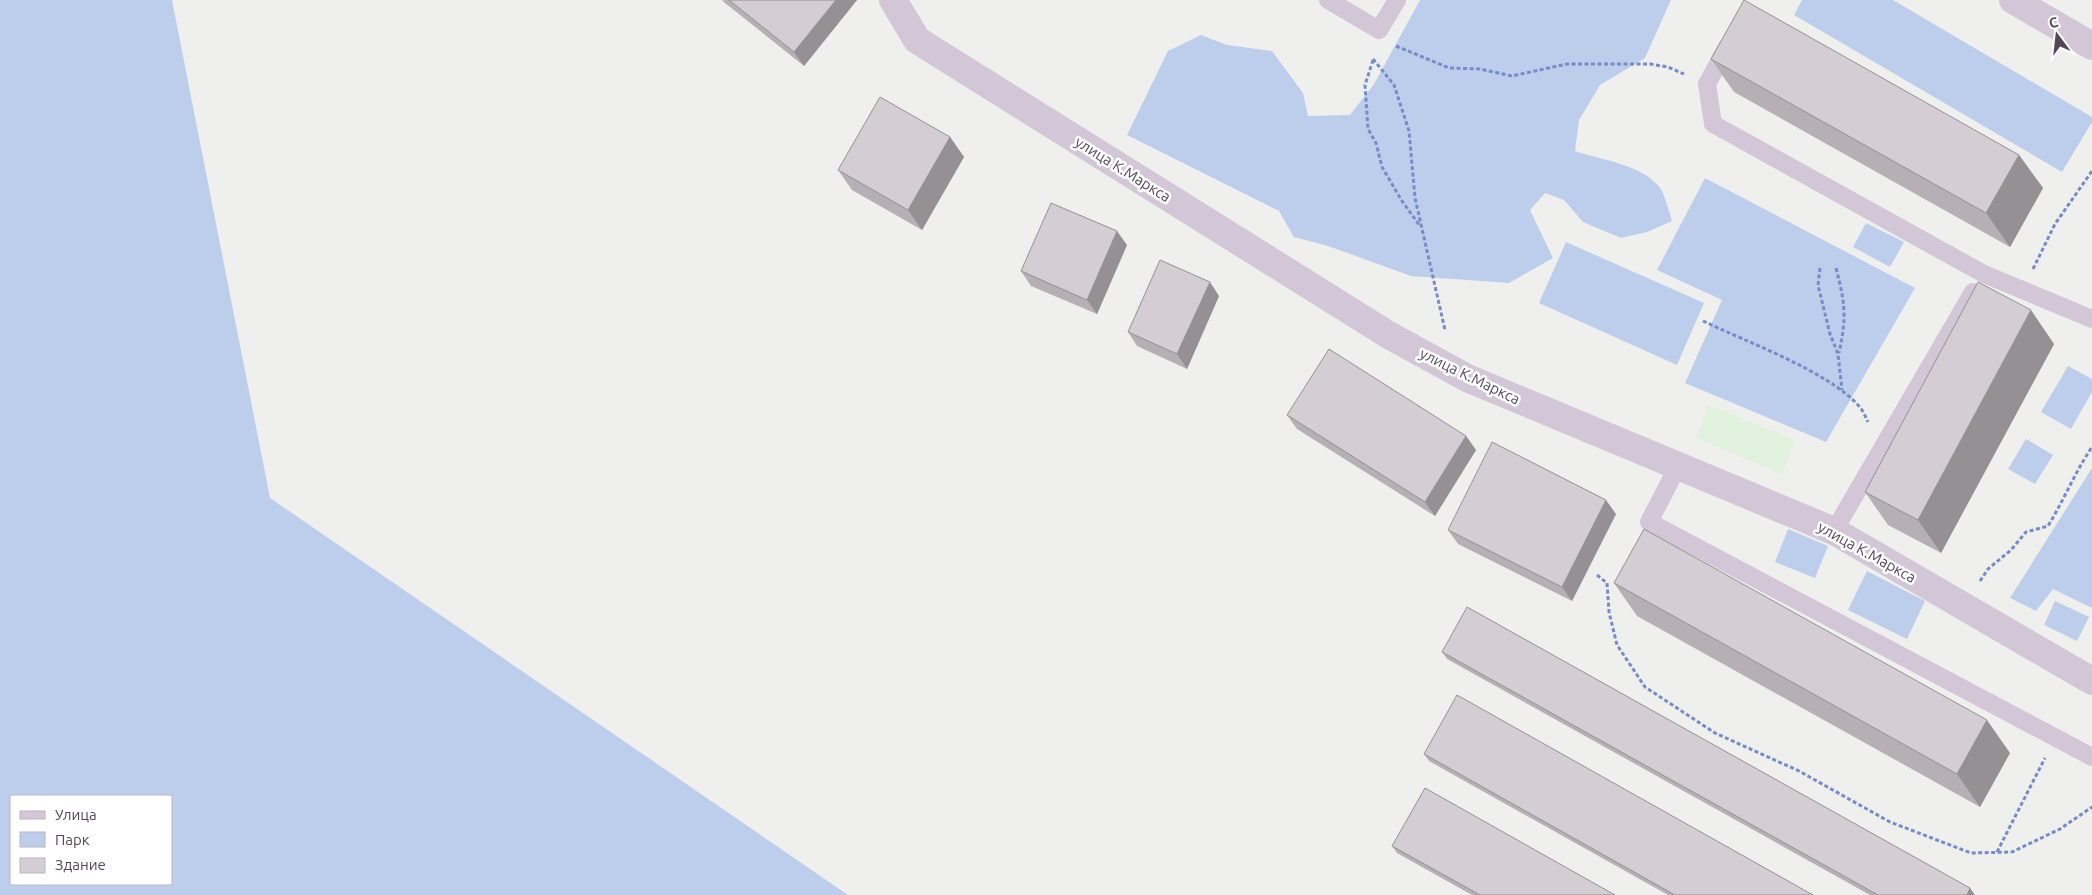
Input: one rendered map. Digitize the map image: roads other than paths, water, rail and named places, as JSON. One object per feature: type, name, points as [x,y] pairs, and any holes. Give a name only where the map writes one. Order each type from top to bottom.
[{"type":"street","name":"улица К.Маркса","points":[[893,0],[917,40],[1387,334],[1467,378],[1678,468],[1834,531],[2092,681]]},
{"type":"street","points":[[2013,0],[2092,46]]},
{"type":"lane","points":[[1328,0],[1379,30],[1397,0]]},
{"type":"lane","points":[[1734,34],[1707,84],[1713,124],[1984,274],[2092,319]]},
{"type":"lane","points":[[1834,531],[1984,274]]},
{"type":"lane","points":[[1678,468],[1648,522],[2092,757]]}]
